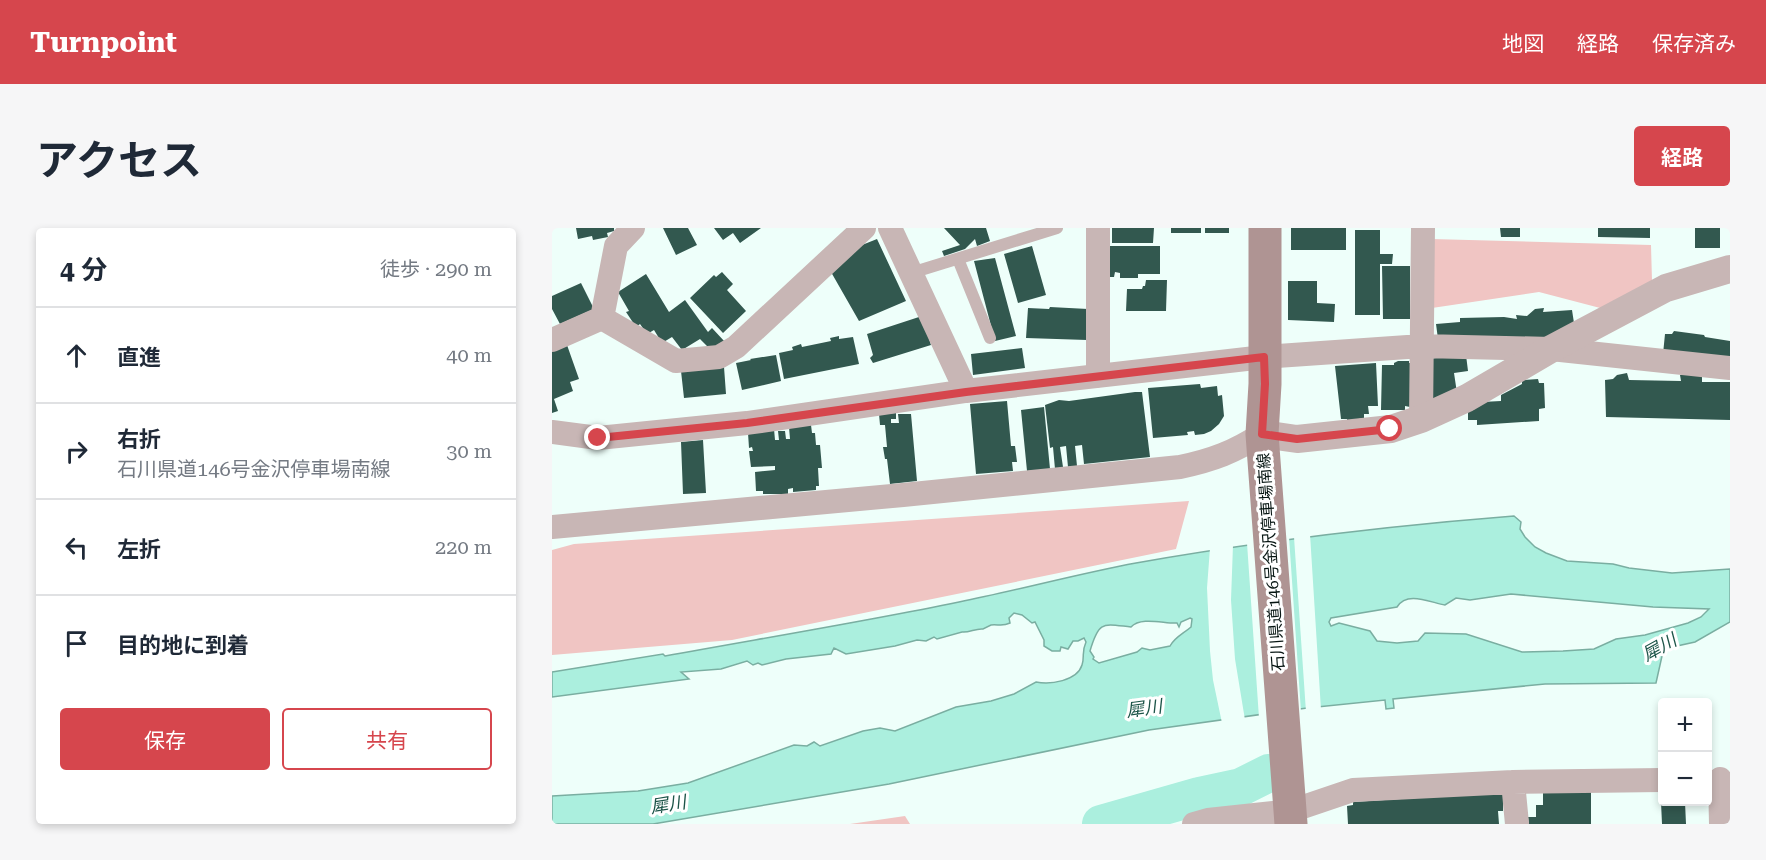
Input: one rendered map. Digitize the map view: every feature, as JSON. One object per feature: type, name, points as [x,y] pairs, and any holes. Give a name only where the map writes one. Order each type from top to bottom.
[{"type":"main road","name":"石川県道146号金沢停車場南線","points":[[1265,228],[1263,450],[1290,809]]},
{"type":"street","points":[[602,318],[616,246],[633,228]]},
{"type":"street","points":[[602,318],[676,361],[719,357],[736,346],[864,228]]},
{"type":"street","points":[[890,228],[966,392]]},
{"type":"street","points":[[1098,228],[1098,376]]},
{"type":"street","points":[[1421,419],[1423,228]]},
{"type":"street","points":[[552,527],[1180,467],[1236,451],[1263,450],[1297,439],[1390,429],[1421,419],[1467,398],[1551,349],[1666,288],[1730,269]]},
{"type":"street","points":[[552,340],[602,318]]},
{"type":"street","points":[[552,432],[598,438],[747,423],[966,392],[1264,357],[1422,346],[1551,349],[1730,368]]},
{"type":"street","points":[[1719,779],[1721,824]]},
{"type":"street","points":[[1194,824],[1290,809],[1353,790],[1513,782],[1658,780]]},
{"type":"street","points":[[1513,782],[1516,824]]},
{"type":"lane","points":[[911,273],[1057,228]]},
{"type":"lane","points":[[958,259],[990,338]]},
{"type":"shaded area","points":[[1431,239],[1651,245],[1652,281],[1604,309],[1539,292],[1432,308]]},
{"type":"shaded area","points":[[1189,501],[1176,549],[732,640],[552,655],[552,550],[574,544]]},
{"type":"shaded area","points":[[905,816],[910,824],[850,824]]},
{"type":"water","points":[[1514,516],[1521,522],[1520,529],[1525,537],[1535,547],[1567,561],[1613,564],[1672,573],[1730,569],[1730,622],[1695,642],[1668,648],[1662,656],[1656,683],[1545,684],[1393,699],[1394,708],[1386,709],[1385,700],[1307,708],[1149,730],[889,784],[653,824],[552,824],[552,796],[638,791],[688,783],[794,745],[807,746],[814,742],[820,746],[863,731],[880,728],[895,731],[956,707],[991,701],[1014,694],[1036,682],[1062,681],[1075,675],[1079,670],[1083,662],[1086,642],[1084,638],[1073,641],[1068,649],[1061,647],[1060,651],[1052,651],[1044,646],[1044,640],[1035,622],[1032,623],[1022,615],[1014,613],[1009,618],[1010,623],[1007,624],[991,625],[983,629],[937,639],[934,637],[926,641],[917,640],[846,654],[834,648],[831,654],[786,659],[762,665],[758,663],[753,665],[747,661],[721,669],[681,672],[689,679],[552,697],[552,672],[663,654],[665,656],[849,623],[981,597],[1114,567],[1183,555],[1372,529]],"holes":[[[1511,594],[1653,607],[1709,609],[1701,617],[1688,623],[1645,635],[1616,639],[1594,649],[1563,651],[1522,652],[1466,634],[1425,633],[1418,641],[1397,643],[1377,641],[1370,631],[1339,623],[1331,626],[1329,622],[1331,618],[1397,607],[1401,602],[1412,599],[1445,605],[1456,598],[1470,600]],[[1192,619],[1191,627],[1170,646],[1150,650],[1142,648],[1137,652],[1099,663],[1093,659],[1090,651],[1096,634],[1103,626],[1131,627],[1147,621],[1177,623],[1179,627],[1181,622]]]},
{"type":"pier","points":[[1310,534],[1321,710],[1306,712],[1294,537]]},
{"type":"pier","points":[[1289,537],[1301,712],[1259,718],[1247,543]]},
{"type":"pier","points":[[1233,545],[1231,600],[1235,659],[1245,720],[1222,723],[1213,680],[1207,588],[1210,548]]},
{"type":"building","points":[[576,228],[614,228],[614,231],[607,233],[608,237],[593,240],[592,236],[578,239]]},
{"type":"building","points":[[663,228],[688,228],[697,245],[676,255]]},
{"type":"building","points":[[714,228],[761,228],[740,243],[733,233],[723,240]]},
{"type":"building","points":[[944,228],[986,228],[990,241],[977,246],[975,239],[965,249],[944,256],[942,251],[960,245]]},
{"type":"building","points":[[1112,228],[1154,228],[1153,243],[1112,243]]},
{"type":"building","points":[[1171,228],[1201,228],[1201,233],[1171,233]]},
{"type":"building","points":[[1205,228],[1229,228],[1229,233],[1205,233]]},
{"type":"building","points":[[1291,228],[1346,228],[1346,250],[1291,250]]},
{"type":"building","points":[[1500,228],[1520,228],[1520,237],[1501,237]]},
{"type":"building","points":[[1598,228],[1650,228],[1650,238],[1598,237]]},
{"type":"building","points":[[1695,228],[1720,228],[1720,248],[1695,248]]},
{"type":"building","points":[[1355,230],[1380,230],[1380,254],[1393,254],[1392,264],[1380,264],[1380,315],[1355,315]]},
{"type":"building","points":[[877,239],[906,301],[859,321],[831,272],[862,245]]},
{"type":"building","points":[[1032,246],[1046,295],[1018,303],[1004,254]]},
{"type":"building","points":[[1109,246],[1160,246],[1160,274],[1138,274],[1138,278],[1120,278],[1120,273],[1115,272],[1114,277],[1108,277]]},
{"type":"building","points":[[995,258],[1016,336],[995,341],[974,261]]},
{"type":"building","points":[[1382,266],[1410,266],[1410,319],[1383,319]]},
{"type":"building","points":[[722,272],[733,284],[727,290],[746,311],[723,333],[690,298],[714,275],[716,277]]},
{"type":"building","points":[[646,274],[669,312],[685,300],[708,332],[712,328],[725,342],[711,350],[700,339],[682,350],[672,337],[662,343],[654,330],[647,334],[640,324],[636,327],[626,312],[629,311],[618,292]]},
{"type":"building","points":[[1146,280],[1167,280],[1166,311],[1126,311],[1127,289],[1142,289]]},
{"type":"building","points":[[1288,281],[1317,281],[1317,303],[1335,304],[1334,322],[1288,320]]},
{"type":"building","points":[[581,283],[594,309],[560,324],[552,309],[552,296]]},
{"type":"building","points":[[1050,307],[1088,309],[1087,340],[1026,338],[1028,308],[1049,309]]},
{"type":"building","points":[[1544,308],[1543,312],[1572,310],[1574,323],[1543,341],[1438,339],[1436,324],[1460,322],[1460,318],[1517,319],[1516,315],[1527,316],[1535,309]]},
{"type":"building","points":[[922,316],[931,345],[873,363],[870,358],[873,355],[867,334]]},
{"type":"building","points":[[1674,331],[1730,341],[1730,362],[1663,354],[1665,334],[1672,334]]},
{"type":"building","points":[[839,336],[839,339],[853,337],[859,364],[784,379],[779,353],[793,350],[792,347],[801,344],[802,347],[831,341],[830,338]]},
{"type":"building","points":[[567,345],[579,379],[570,382],[573,391],[554,399],[558,411],[552,413],[552,350]]},
{"type":"building","points":[[1022,348],[1025,368],[973,375],[971,354]]},
{"type":"building","points":[[776,355],[781,381],[742,390],[736,363]]},
{"type":"building","points":[[1466,355],[1468,371],[1454,373],[1457,393],[1429,403],[1426,359]]},
{"type":"building","points":[[1398,361],[1411,363],[1410,407],[1405,406],[1405,410],[1381,410],[1382,365],[1394,365]]},
{"type":"building","points":[[1376,363],[1378,406],[1368,406],[1369,414],[1364,414],[1364,418],[1347,421],[1347,419],[1341,419],[1335,366]]},
{"type":"building","points":[[724,367],[726,394],[684,398],[681,371]]},
{"type":"building","points":[[1627,373],[1629,380],[1681,381],[1680,375],[1702,375],[1702,382],[1730,382],[1730,420],[1606,417],[1605,380]]},
{"type":"building","points":[[1538,379],[1539,383],[1544,383],[1545,408],[1539,409],[1539,421],[1477,425],[1477,420],[1468,420],[1468,409],[1482,402],[1501,401],[1501,395],[1522,384],[1522,380]]},
{"type":"building","points":[[1200,384],[1201,388],[1217,386],[1218,396],[1222,395],[1224,416],[1219,424],[1204,434],[1195,435],[1194,431],[1187,432],[1188,435],[1153,438],[1148,388]]},
{"type":"building","points":[[1142,392],[1150,457],[1084,464],[1082,445],[1075,446],[1077,466],[1068,467],[1066,446],[1060,447],[1063,467],[1055,469],[1045,405],[1059,400],[1069,401]]},
{"type":"building","points":[[1007,401],[1011,446],[1015,446],[1017,462],[1012,462],[1013,471],[976,474],[970,404]]},
{"type":"building","points":[[1044,407],[1050,469],[1027,471],[1021,410]]},
{"type":"building","points":[[896,413],[896,419],[891,419],[891,423],[899,423],[898,414],[911,414],[917,481],[890,484],[883,447],[887,447],[885,425],[880,425],[879,414]]},
{"type":"building","points":[[811,425],[812,433],[815,433],[816,445],[820,445],[822,468],[818,468],[819,486],[816,486],[816,490],[793,492],[793,488],[788,489],[788,494],[763,494],[763,491],[756,491],[755,472],[775,470],[775,466],[751,467],[749,451],[753,451],[752,447],[749,448],[748,433],[774,429],[775,440],[779,440],[778,431],[785,431],[786,439],[790,439],[789,427]]},
{"type":"building","points":[[703,440],[706,493],[683,494],[681,442]]},
{"type":"building","points":[[1591,786],[1591,824],[1529,824],[1528,817],[1536,817],[1536,805],[1543,805],[1543,789]]},
{"type":"building","points":[[1497,793],[1503,795],[1503,811],[1498,811],[1499,824],[1348,824],[1347,806],[1353,805],[1353,802]]},
{"type":"building","points":[[1661,806],[1685,806],[1686,824],[1662,824]]},
{"type":"waterway","name":"犀川","points":[[1101,824],[1199,796],[1241,787],[1269,773]]},
{"type":"route","points":[[598,438],[747,423],[966,392],[1264,357],[1262,434],[1297,439],[1390,429]]}]
